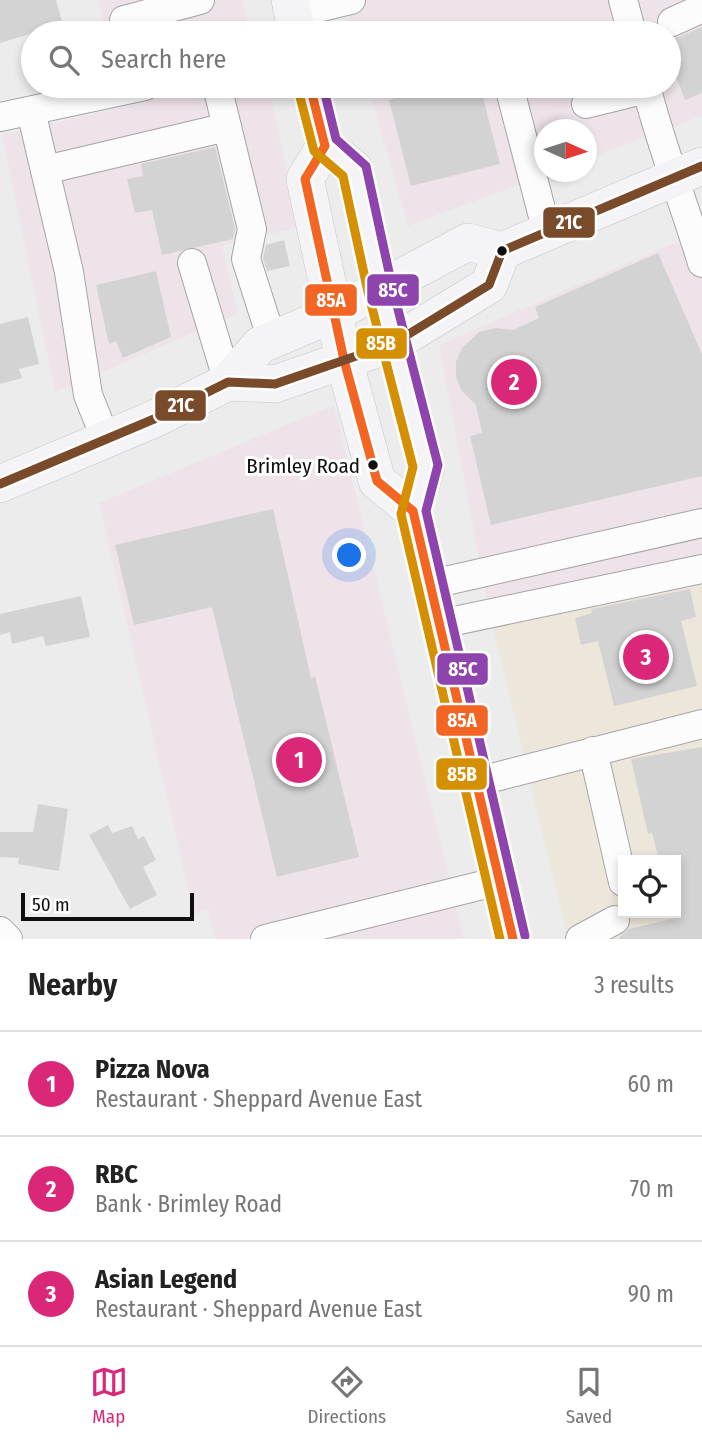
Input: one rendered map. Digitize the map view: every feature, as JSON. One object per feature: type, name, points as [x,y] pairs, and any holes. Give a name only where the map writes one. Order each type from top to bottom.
[{"type":"main road","points":[[313,98],[325,146],[354,169],[380,289],[426,467],[412,511],[513,939]]},
{"type":"main road","points":[[325,146],[305,179],[333,314],[377,481],[412,511]]},
{"type":"main road","points":[[0,484],[106,440],[228,382],[260,345],[333,314],[468,242],[502,251],[689,172]]},
{"type":"main road","points":[[228,382],[275,384],[394,342],[489,285],[502,251]]},
{"type":"street","points":[[124,21],[200,0]]},
{"type":"street","points":[[293,16],[351,0]]},
{"type":"street","points":[[623,0],[643,21]]},
{"type":"street","points":[[669,21],[696,10],[702,3]]},
{"type":"street","points":[[0,117],[89,98]]},
{"type":"street","points":[[220,98],[252,229],[246,259],[271,340]]},
{"type":"street","points":[[512,98],[547,232]]},
{"type":"street","points":[[586,104],[608,98]]},
{"type":"street","points":[[649,98],[657,131],[689,172],[702,263]]},
{"type":"street","points":[[31,111],[69,272],[89,395],[106,440]]},
{"type":"street","points":[[45,170],[227,127]]},
{"type":"street","points":[[192,263],[228,382]]},
{"type":"street","points":[[428,585],[702,523]]},
{"type":"street","points":[[439,624],[702,569]]},
{"type":"street","points":[[477,782],[702,724]]},
{"type":"street","points":[[593,751],[618,860]]},
{"type":"street","points":[[265,939],[499,881]]},
{"type":"street","points":[[580,939],[615,920]]},
{"type":"street","points":[[0,932],[8,939]]},
{"type":"shaded area","points":[[98,0],[242,0],[248,21],[102,21]]},
{"type":"shaded area","points":[[344,0],[702,0],[702,116],[597,155],[597,119],[534,119],[534,179],[408,226],[371,98],[681,98],[681,21],[350,21]]},
{"type":"shaded area","points":[[163,98],[272,98],[299,227],[222,246],[238,314],[55,392],[2,135]]},
{"type":"shaded area","points":[[702,231],[702,556],[488,607],[439,345]]},
{"type":"shaded area","points":[[334,405],[464,939],[215,939],[208,910],[194,914],[99,503]]},
{"type":"shaded area","points":[[702,556],[702,939],[568,939],[488,607]]},
{"type":"building","points":[[0,0],[56,0],[62,21],[21,21],[21,37],[0,43]]},
{"type":"building","points":[[702,27],[702,93],[685,100],[681,90],[681,36]]},
{"type":"building","points":[[483,98],[500,164],[411,186],[389,100]]},
{"type":"building","points":[[215,147],[235,229],[233,239],[162,255],[152,210],[135,213],[127,179],[143,176],[141,164]]},
{"type":"building","points":[[284,240],[290,266],[267,271],[263,258],[266,245]]},
{"type":"building","points":[[658,253],[702,354],[702,476],[491,525],[470,436],[482,433],[476,405],[461,390],[456,377],[456,362],[462,348],[479,332],[496,328],[513,330],[539,318],[535,307]]},
{"type":"building","points":[[156,271],[171,337],[123,358],[116,341],[109,344],[96,285]]},
{"type":"building","points":[[28,317],[39,364],[19,369],[22,378],[0,384],[0,324]]},
{"type":"building","points":[[273,509],[311,678],[315,676],[359,857],[277,877],[212,607],[134,625],[115,545]]},
{"type":"building","points":[[690,589],[696,617],[681,621],[697,686],[614,706],[598,641],[581,645],[575,618],[592,613],[591,609]]},
{"type":"building","points":[[81,596],[90,637],[46,646],[43,636],[12,644],[10,632],[0,635],[0,614]]},
{"type":"building","points":[[702,747],[702,939],[618,939],[629,929],[681,918],[681,855],[658,855],[652,833],[648,834],[631,759]]},
{"type":"building","points":[[38,804],[68,809],[59,871],[18,864],[19,858],[0,857],[0,832],[33,832]]},
{"type":"building","points":[[108,825],[112,833],[132,826],[138,839],[144,836],[156,860],[143,867],[157,895],[130,909],[89,835]]},
{"type":"transit line","name":"85B","points":[[300,98],[314,151],[343,176],[368,292],[413,467],[401,514],[500,939]]},
{"type":"transit line","name":"85A","points":[[313,98],[325,146],[305,179],[344,360],[377,481],[413,511],[513,939]]},
{"type":"transit line","name":"85C","points":[[326,98],[336,139],[366,166],[392,286],[438,465],[426,511],[525,936]]},
{"type":"transit line","name":"21C","points":[[0,484],[154,419],[228,382],[275,384],[394,343],[489,285],[502,251],[702,166]]},
{"type":"place","name":"RBC","points":[[514,382]]},
{"type":"place","name":"Brimley Road","points":[[373,465]]},
{"type":"place","name":"Asian Legend","points":[[646,657]]},
{"type":"place","name":"Pizza Nova","points":[[299,760]]}]
